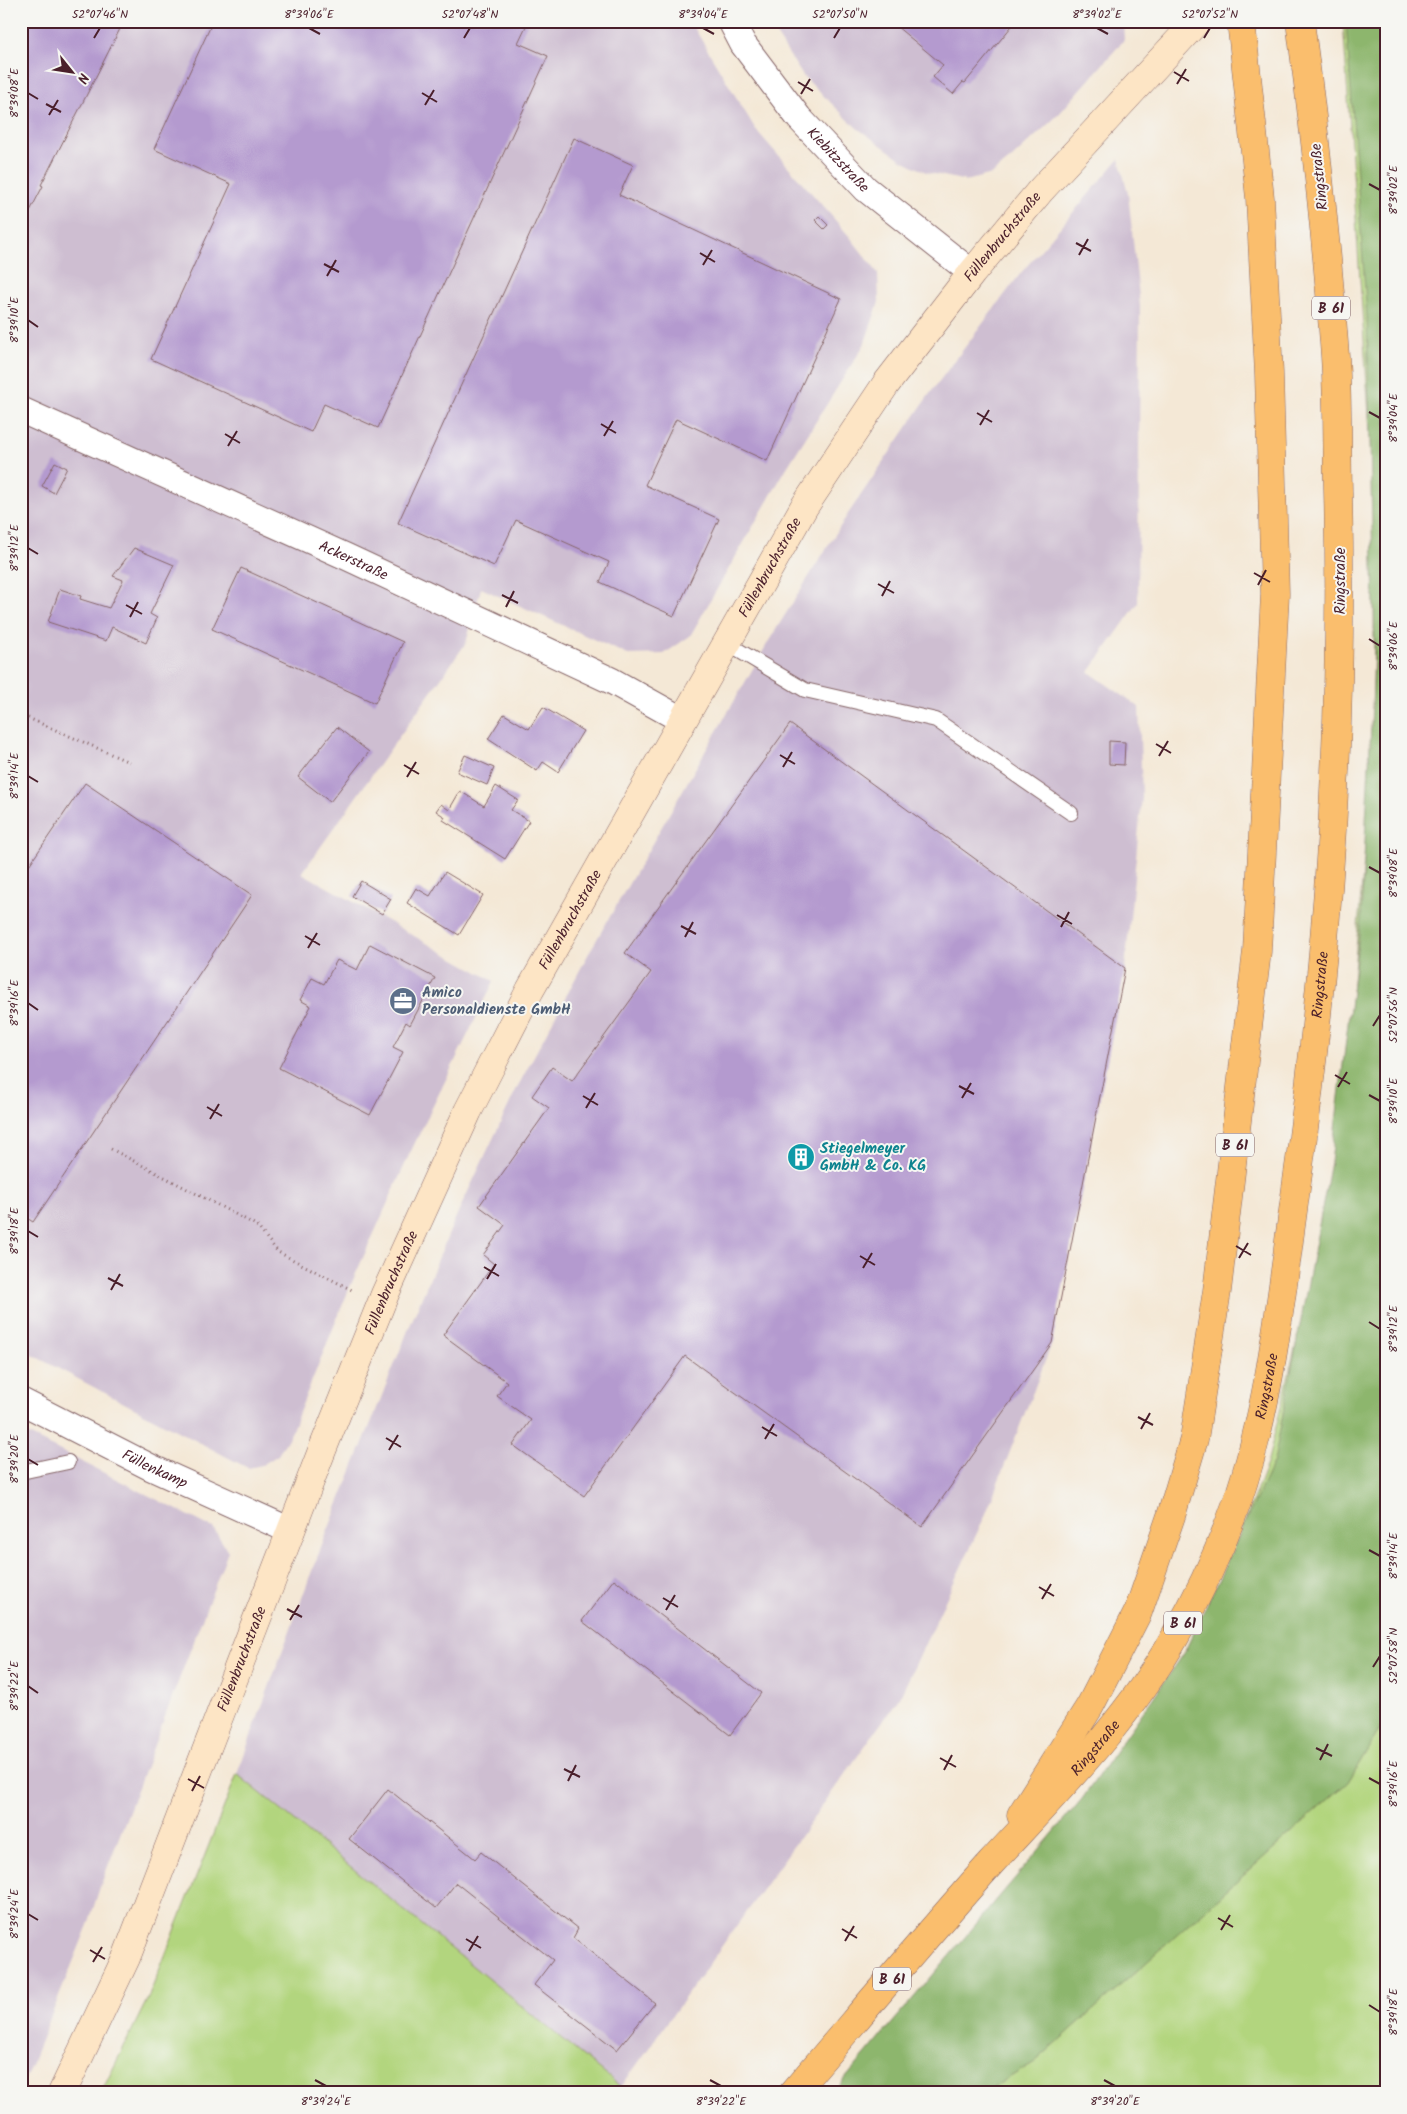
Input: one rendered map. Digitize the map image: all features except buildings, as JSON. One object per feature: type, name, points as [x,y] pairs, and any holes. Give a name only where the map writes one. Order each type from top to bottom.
[{"type":"highway","name":"Ringstraße","points":[[793,2093],[990,1865],[1069,1780],[1122,1716],[1174,1639],[1209,1571],[1237,1502],[1261,1412],[1276,1328],[1308,1103],[1325,932],[1335,770],[1341,597],[1335,361],[1318,159],[1300,21]]},
{"type":"highway","name":"Ringstraße","points":[[990,1865],[1090,1706],[1138,1612],[1194,1439],[1217,1291],[1257,951],[1275,594],[1269,374],[1260,198],[1241,23]]},
{"type":"street","name":"Kiebitzstraße","points":[[731,21],[743,44],[799,118],[859,182],[911,226],[972,273]]},
{"type":"street","name":"Füllenbruchstraße","points":[[62,2093],[126,1958],[385,1294],[468,1111],[525,998],[804,508],[886,384],[972,273],[1040,191],[1198,21]]},
{"type":"street","name":"Ackerstraße","points":[[21,410],[612,681],[682,720]]},
{"type":"street","name":"Füllenkamp","points":[[21,1401],[150,1467],[291,1532]]},
{"type":"lane","points":[[726,643],[805,690],[936,720],[1071,813]]},
{"type":"lane","points":[[21,1472],[68,1462]]},
{"type":"path","points":[[21,724],[26,717],[129,762]]},
{"type":"path","points":[[111,1149],[256,1225],[278,1252],[349,1290],[385,1294]]},
{"type":"shaded area","points":[[21,21],[690,21],[756,130],[850,237],[878,273],[879,302],[864,345],[786,469],[690,636],[664,654],[628,655],[481,588],[466,643],[302,873],[494,981],[410,1153],[349,1289],[290,1435],[278,1455],[262,1465],[248,1468],[21,1349]]},
{"type":"shaded area","points":[[767,21],[1123,21],[1124,40],[1059,114],[1011,159],[992,174],[966,181],[926,172],[902,160],[857,128],[803,76]]},
{"type":"shaded area","points":[[1119,159],[1128,193],[1140,306],[1138,603],[1089,672],[1139,707],[1142,797],[1125,968],[1052,1343],[985,1516],[900,1697],[621,2087],[237,1774],[313,1568],[409,1328],[455,1219],[517,1088],[589,953],[770,639],[848,514],[931,392],[1021,273]]},
{"type":"shaded area","points":[[21,1431],[213,1528],[228,1551],[100,1887],[88,1925],[21,2090]]},
{"type":"green space","points":[[1343,21],[1386,21],[1386,2093],[840,2093],[1089,1807],[1192,1655],[1267,1464],[1334,1188],[1371,785],[1376,522]]},
{"type":"green space","points":[[1346,21],[1386,21],[1386,1719],[1348,1782],[1035,2062],[984,2093],[833,2093],[1082,1799],[1183,1655],[1274,1461],[1331,1162],[1361,918],[1375,649],[1367,318]]},
{"type":"green space","points":[[237,1774],[621,2087],[619,2093],[101,2093],[149,1996]]},
{"type":"place","name":"Amico Personaldienste GmbH","points":[[403,1001]]},
{"type":"place","name":"Stiegelmeyer GmbH & Co. KG","points":[[801,1157]]}]
